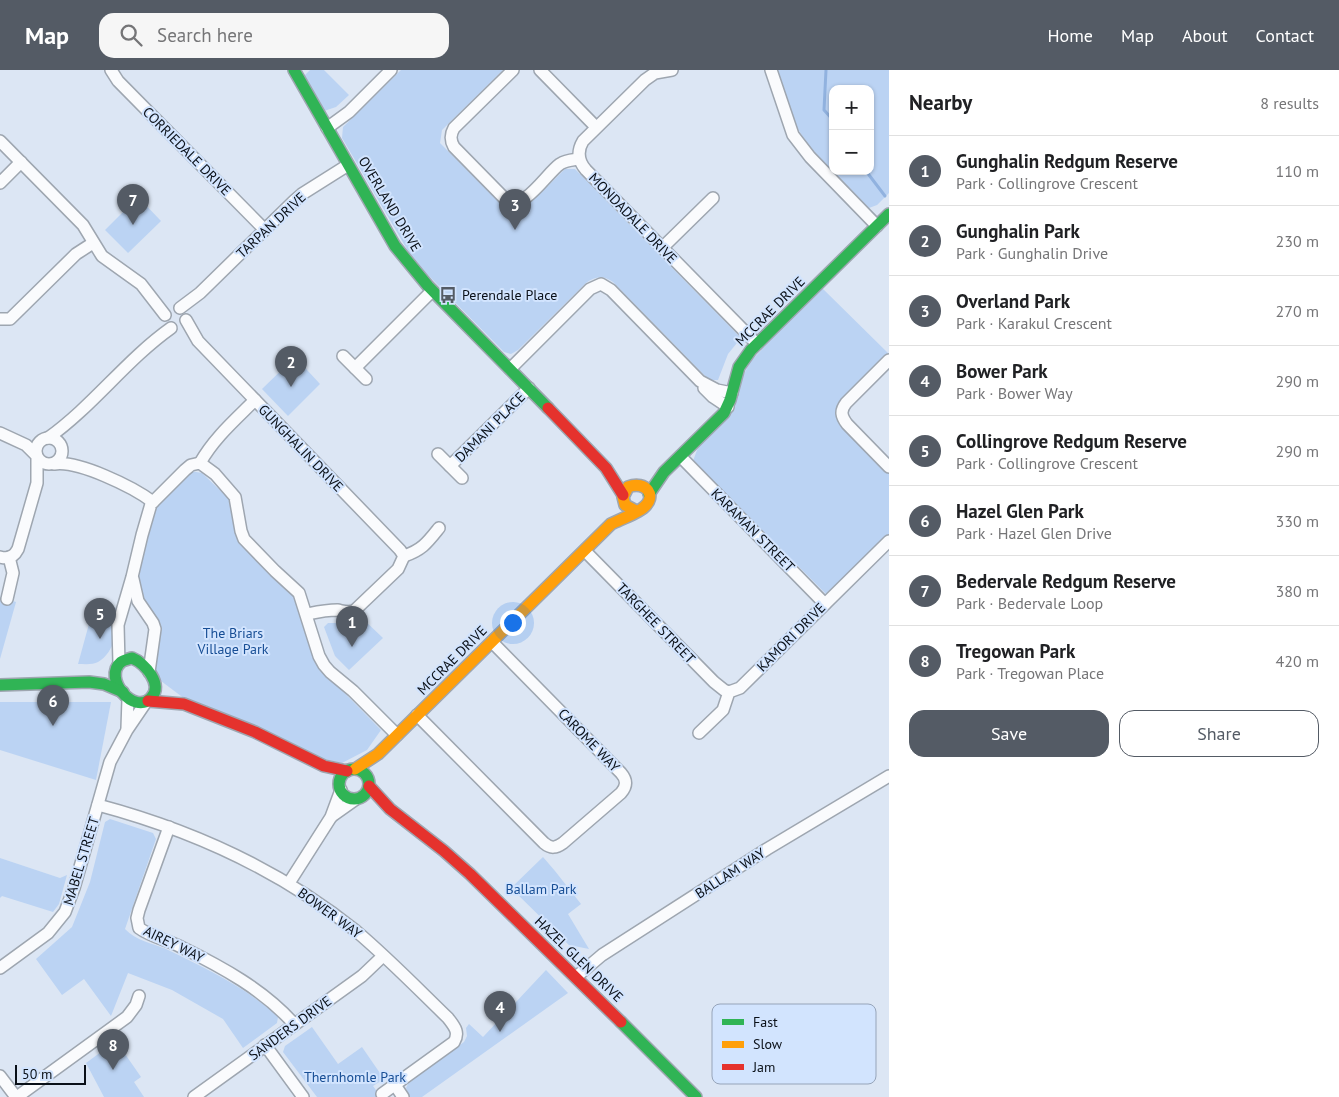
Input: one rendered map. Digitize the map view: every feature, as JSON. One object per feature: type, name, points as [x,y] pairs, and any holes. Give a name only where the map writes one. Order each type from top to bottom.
[{"type":"street","name":"CORRIEDALE DRIVE","points":[[111,70],[118,81],[265,230]]},
{"type":"street","name":"OVERLAND DRIVE","points":[[294,70],[395,246],[416,274],[606,468],[623,496]]},
{"type":"street","points":[[327,128],[349,112],[391,70]]},
{"type":"street","points":[[513,70],[454,128],[450,137],[454,148],[507,201],[514,203],[524,199],[558,166],[569,160],[579,159]]},
{"type":"street","points":[[540,70],[596,127]]},
{"type":"street","name":"MONDADALE DRIVE","points":[[666,70],[655,73],[644,80],[596,127],[581,144],[579,159],[581,165],[757,344]]},
{"type":"street","points":[[771,70],[793,135],[810,157],[877,226]]},
{"type":"street","name":"GUNGHALIN DRIVE","points":[[0,141],[83,225],[102,256],[135,279],[175,318],[404,556]]},
{"type":"street","points":[[0,183],[21,162]]},
{"type":"street","name":"TARPAN DRIVE","points":[[46,438],[68,423],[302,194],[348,165]]},
{"type":"street","points":[[662,248],[712,198]]},
{"type":"street","name":"MCCRAE DRIVE","points":[[649,494],[664,472],[728,407],[739,367],[757,344],[889,214]]},
{"type":"street","points":[[0,319],[10,319],[76,254],[93,243]]},
{"type":"street","points":[[510,369],[586,293],[601,284],[611,290],[700,381],[707,392],[728,407]]},
{"type":"street","points":[[355,368],[432,290]]},
{"type":"street","points":[[342,356],[366,379]]},
{"type":"street","points":[[889,360],[846,403],[842,410],[843,419],[847,424],[889,467]]},
{"type":"street","points":[[700,381],[717,390],[732,393]]},
{"type":"street","name":"DAMANI PLACE","points":[[450,466],[529,388]]},
{"type":"street","points":[[200,463],[208,448],[255,400]]},
{"type":"street","name":"TARPAN DRIVE","points":[[60,446],[68,423]]},
{"type":"street","points":[[0,433],[32,450],[45,464],[66,463],[77,466],[136,490],[153,502]]},
{"type":"street","points":[[7,599],[13,573],[5,557],[13,556],[18,549],[37,483],[36,456],[38,444],[46,438]]},
{"type":"street","points":[[16,440],[35,441],[52,438],[77,466]]},
{"type":"street","points":[[37,483],[61,455],[60,446]]},
{"type":"street","name":"DAMANI PLACE","points":[[438,454],[462,478]]},
{"type":"street","name":"KARAMAN STREET","points":[[680,457],[825,604]]},
{"type":"street","points":[[125,696],[115,677],[118,666],[118,625],[142,535],[153,502],[191,465],[200,463],[206,465],[232,491],[238,504],[241,531],[244,539],[296,588],[301,596],[319,656],[324,665],[397,735]]},
{"type":"street","name":"OVERLAND DRIVE","points":[[606,468],[637,484]]},
{"type":"street","name":"MCCRAE DRIVE","points":[[637,484],[664,472]]},
{"type":"street","points":[[637,484],[646,487],[650,499],[645,507],[636,510],[625,505],[623,496],[628,487],[637,484]]},
{"type":"street","name":"MCCRAE DRIVE","points":[[611,524],[623,496]]},
{"type":"street","name":"MCCRAE DRIVE","points":[[351,770],[378,754],[611,524],[636,510]]},
{"type":"street","points":[[307,614],[336,610],[354,611],[398,569],[404,556],[417,552],[439,528]]},
{"type":"street","name":"KAMORI DRIVE","points":[[729,692],[740,688],[889,541]]},
{"type":"street","name":"TARGHEE STREET","points":[[585,551],[714,682],[729,692]]},
{"type":"street","points":[[132,577],[138,601],[155,629],[150,675],[154,692],[147,701]]},
{"type":"street","name":"CAROME WAY","points":[[418,715],[551,848],[558,847],[622,793],[626,784],[621,773],[492,642]]},
{"type":"street","points":[[77,682],[118,666],[127,659],[136,659],[144,665],[150,675],[184,704]]},
{"type":"street","points":[[0,685],[35,686],[77,682],[102,683],[125,696],[133,703],[140,704],[147,701],[184,704],[255,732],[324,766],[363,772],[369,783],[368,790],[330,817]]},
{"type":"street","points":[[698,732],[723,710],[729,692]]},
{"type":"street","name":"MABEL STREET","points":[[125,696],[127,730]]},
{"type":"street","name":"MABEL STREET","points":[[0,968],[48,933],[65,912],[74,888],[110,762],[127,730],[147,701]]},
{"type":"street","name":"MCCRAE DRIVE","points":[[369,783],[378,754]]},
{"type":"street","points":[[324,766],[347,796],[359,797]]},
{"type":"street","points":[[289,884],[330,817],[341,778],[351,770]]},
{"type":"street","name":"BALLAM WAY","points":[[576,977],[602,955],[767,849],[889,776]]},
{"type":"street","name":"HAZEL GLEN DRIVE","points":[[369,783],[390,808],[470,874],[696,1097]]},
{"type":"street","name":"HAZEL GLEN DRIVE","points":[[359,797],[390,808]]},
{"type":"street","name":"BOWER WAY","points":[[98,805],[169,827],[230,852],[289,884],[335,915],[383,956],[448,1018],[456,1028],[457,1033],[454,1042],[382,1094]]},
{"type":"street","name":"AIREY WAY","points":[[169,827],[139,910],[137,922],[139,928],[206,959],[233,975],[273,1003],[294,1024]]},
{"type":"street","name":"SANDERS DRIVE","points":[[194,1097],[362,976],[383,956]]},
{"type":"street","points":[[0,1076],[16,1097],[127,1017],[136,1005],[139,996]]},
{"type":"street","points":[[265,1045],[303,1097]]},
{"type":"street","points":[[394,1085],[403,1097]]},
{"type":"green space","points":[[310,70],[324,70],[349,95],[336,107],[324,111],[304,76]]},
{"type":"green space","points":[[401,70],[503,70],[442,130],[440,143],[511,214],[519,214],[565,169],[575,169],[741,338],[728,354],[718,380],[709,380],[613,282],[603,277],[586,283],[518,350],[511,354],[504,352],[427,274],[408,251],[342,138],[343,127]]},
{"type":"green space","points":[[778,70],[889,70],[889,193],[877,205],[869,208],[837,175],[874,175],[874,85],[829,85],[829,166],[805,140],[791,115]]},
{"type":"green space","points":[[138,197],[161,221],[128,253],[105,230]]},
{"type":"green space","points":[[821,287],[889,354],[842,401],[838,419],[889,472],[889,534],[826,594],[693,461],[697,450],[741,380],[750,362]]},
{"type":"green space","points":[[295,357],[320,384],[288,416],[262,389]]},
{"type":"green space","name":"The Briars Village Park","points":[[190,471],[202,473],[230,500],[239,541],[267,571],[296,596],[320,668],[381,730],[367,750],[342,763],[314,757],[189,702],[161,681],[153,668],[160,637],[157,622],[140,600],[139,562],[155,506]]},
{"type":"green space","points":[[0,597],[16,602],[0,659]]},
{"type":"green space","points":[[95,602],[119,609],[115,639],[104,658],[91,664],[78,664]]},
{"type":"green space","points":[[364,620],[383,638],[349,670],[335,656],[324,627],[328,623],[361,623]]},
{"type":"green space","points":[[0,702],[111,702],[96,780],[0,750]]},
{"type":"green space","points":[[110,819],[153,833],[156,839],[125,929],[139,939],[166,949],[239,987],[278,1017],[277,1023],[243,1048],[223,1019],[172,990],[128,973],[111,1016],[84,979],[62,995],[36,959],[72,927],[90,882],[105,822]]},
{"type":"green space","name":"Ballam Park","points":[[543,857],[581,904],[568,914],[589,949],[569,945],[511,888]]},
{"type":"green space","points":[[0,858],[60,878],[67,875],[59,904],[53,912],[2,896],[0,898]]},
{"type":"green space","points":[[546,970],[568,993],[422,1097],[409,1097],[406,1088],[410,1080],[464,1042],[467,1036],[466,1028],[469,1024],[483,1037]]},
{"type":"green space","name":"Thernhomle Park","points":[[312,1027],[338,1064],[362,1047],[384,1079],[373,1086],[381,1097],[317,1097],[283,1052],[285,1046]]},
{"type":"green space","points":[[116,1041],[141,1077],[134,1082],[144,1097],[104,1097],[86,1063]]},
{"type":"waterway","points":[[826,70],[824,110],[829,116]]},
{"type":"waterway","points":[[869,175],[885,196]]},
{"type":"traffic: fast","points":[[294,70],[395,246],[428,286],[548,408]]},
{"type":"traffic: fast","points":[[649,494],[664,472],[724,413],[730,400],[739,367],[751,350],[889,214]]},
{"type":"traffic: fast","points":[[132,658],[147,669],[154,681],[154,693],[151,698],[144,702],[136,702],[122,693],[115,677],[116,669],[121,662],[132,658]]},
{"type":"traffic: fast","points":[[0,685],[89,682],[104,684],[123,692]]},
{"type":"traffic: fast","points":[[354,769],[364,774],[369,784],[364,794],[354,799],[344,794],[339,784],[344,774],[354,769]]},
{"type":"traffic: fast","points":[[621,1022],[696,1097]]},
{"type":"traffic: slow","points":[[355,769],[378,754],[611,524],[643,508],[650,499],[650,494],[645,487],[634,485],[628,487],[623,497],[625,505],[636,511]]},
{"type":"traffic: jam","points":[[548,408],[606,468],[623,495]]},
{"type":"traffic: jam","points":[[148,701],[184,704],[255,732],[324,766],[347,771]]},
{"type":"traffic: jam","points":[[369,786],[390,809],[470,874],[621,1022]]},
{"type":"place","name":"Bedervale Redgum Reserve","points":[[133,225]]},
{"type":"place","name":"Overland Park","points":[[515,230]]},
{"type":"place","name":"Perendale Place","points":[[448,295]]},
{"type":"place","name":"Gunghalin Park","points":[[291,387]]},
{"type":"place","name":"Collingrove Redgum Reserve","points":[[100,639]]},
{"type":"place","name":"Gunghalin Redgum Reserve","points":[[352,647]]},
{"type":"place","name":"Hazel Glen Park","points":[[53,726]]},
{"type":"place","name":"Bower Park","points":[[500,1032]]},
{"type":"place","name":"Tregowan Park","points":[[113,1070]]}]
